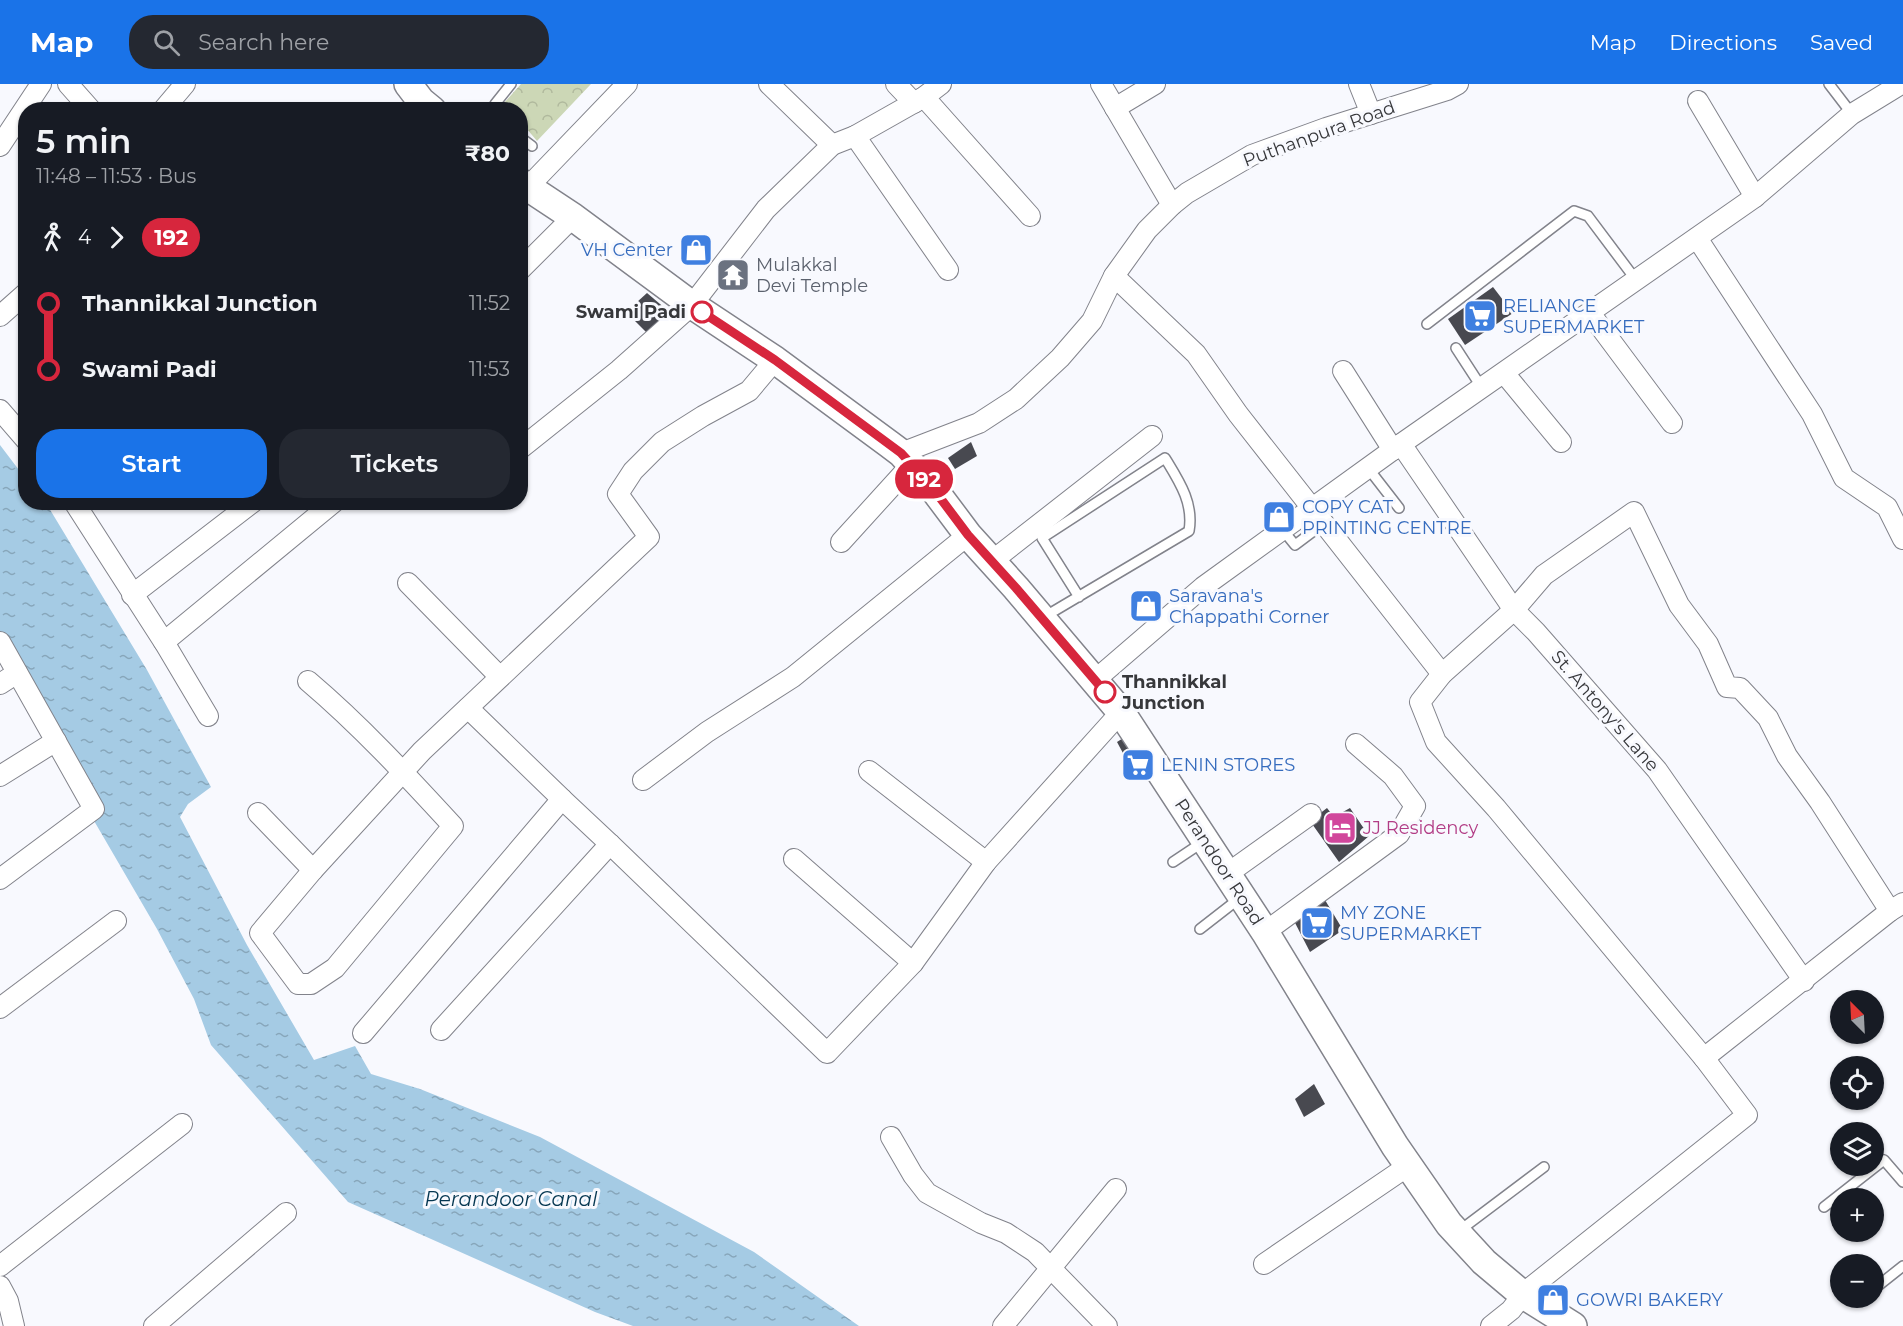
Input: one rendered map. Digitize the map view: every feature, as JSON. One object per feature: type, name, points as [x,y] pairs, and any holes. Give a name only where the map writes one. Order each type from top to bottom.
[{"type":"main road","points":[[408,84],[422,102]]},
{"type":"main road","name":"Perandoor Road","points":[[528,188],[573,217],[692,305],[775,360],[906,459],[932,487],[968,535],[1121,712],[1265,933],[1408,1166],[1457,1233],[1484,1262],[1522,1294],[1573,1326]]},
{"type":"street","points":[[28,102],[40,84]]},
{"type":"street","points":[[68,84],[84,102]]},
{"type":"street","points":[[170,102],[185,84]]},
{"type":"street","points":[[528,181],[627,84]]},
{"type":"street","points":[[769,84],[832,145]]},
{"type":"street","points":[[896,84],[919,100],[1030,216]]},
{"type":"street","points":[[528,443],[619,370],[692,305],[766,209],[832,145],[855,136],[919,100],[941,84]]},
{"type":"street","points":[[1101,84],[1172,205]]},
{"type":"street","points":[[1114,108],[1155,84]]},
{"type":"street","points":[[1359,84],[1371,114]]},
{"type":"street","name":"Puthanpura Road","points":[[906,459],[978,423],[1016,399],[1060,358],[1092,321],[1114,276],[1147,230],[1187,193],[1252,155],[1458,84]]},
{"type":"street","points":[[1095,680],[1203,587],[1312,507],[1755,197],[1852,114],[1901,84]]},
{"type":"street","points":[[1698,101],[1755,197]]},
{"type":"street","points":[[0,146],[18,118]]},
{"type":"street","points":[[855,136],[948,270]]},
{"type":"street","points":[[528,262],[573,217]]},
{"type":"street","points":[[1697,238],[1812,414],[1844,477],[1887,507],[1903,539]]},
{"type":"street","points":[[1114,276],[1196,354],[1238,414],[1442,674]]},
{"type":"street","points":[[0,316],[18,300]]},
{"type":"street","points":[[1590,312],[1672,423]]},
{"type":"street","points":[[308,681],[340,708],[404,772],[453,826],[334,968],[311,984],[298,984],[260,933],[313,870],[404,772],[422,751],[649,537],[618,494],[633,471],[662,442],[749,391],[775,360]]},
{"type":"street","name":"St. Antony's Lane","points":[[1343,370],[1514,610],[1657,770],[1804,981]]},
{"type":"street","points":[[1504,373],[1561,442]]},
{"type":"street","points":[[0,410],[18,431]]},
{"type":"street","points":[[992,561],[1152,436]]},
{"type":"street","points":[[841,542],[906,459]]},
{"type":"street","points":[[84,510],[132,596],[164,642],[208,716]]},
{"type":"street","points":[[132,596],[243,510]]},
{"type":"street","points":[[164,642],[324,510]]},
{"type":"street","points":[[1491,1326],[1512,1310],[1522,1294],[1747,1115],[1704,1058],[1496,808],[1436,742],[1420,702],[1442,674],[1514,610],[1544,575],[1634,512],[1679,605],[1708,644],[1727,687],[1740,688],[1768,718],[1787,756],[1896,907],[1704,1058]]},
{"type":"street","points":[[643,780],[707,732],[793,677],[968,535]]},
{"type":"street","points":[[408,583],[500,677]]},
{"type":"street","points":[[0,642],[94,808],[0,879]]},
{"type":"street","points":[[0,684],[17,673]]},
{"type":"street","points":[[468,708],[827,1053],[913,963],[986,862],[1121,712]]},
{"type":"street","points":[[0,776],[56,741]]},
{"type":"street","points":[[1265,933],[1399,834],[1415,806],[1393,776],[1356,744]]},
{"type":"street","points":[[869,771],[986,862]]},
{"type":"street","points":[[363,1033],[562,799]]},
{"type":"street","points":[[258,813],[313,870]]},
{"type":"street","points":[[1227,874],[1311,813]]},
{"type":"street","points":[[441,1030],[610,844]]},
{"type":"street","points":[[794,859],[913,963]]},
{"type":"street","points":[[0,1008],[116,921]]},
{"type":"street","points":[[0,1266],[182,1124]]},
{"type":"street","points":[[891,1137],[913,1175],[927,1193],[981,1223],[1006,1233],[1035,1252],[1103,1325]]},
{"type":"street","points":[[1264,1263],[1408,1166]]},
{"type":"street","points":[[1003,1326],[1116,1189]]},
{"type":"street","points":[[154,1326],[286,1213]]},
{"type":"street","points":[[0,1286],[8,1301],[14,1326]]},
{"type":"lane","points":[[497,102],[511,84]]},
{"type":"lane","points":[[1829,84],[1852,114]]},
{"type":"lane","points":[[528,143],[532,146]]},
{"type":"lane","points":[[1427,324],[1574,211],[1588,216],[1636,280]]},
{"type":"lane","points":[[1456,348],[1482,388]]},
{"type":"lane","points":[[1042,618],[1079,597],[1189,531],[1191,518],[1185,492],[1165,458],[1042,538],[1079,597]]},
{"type":"lane","points":[[1368,468],[1399,508]]},
{"type":"lane","points":[[1282,529],[1295,545],[1315,530]]},
{"type":"lane","points":[[1173,862],[1205,841]]},
{"type":"lane","points":[[1200,929],[1236,901],[1220,879],[1227,874]]},
{"type":"lane","points":[[1824,1207],[1884,1160],[1903,1182]]},
{"type":"lane","points":[[1457,1233],[1544,1167]]},
{"type":"lane","points":[[1884,1281],[1903,1266]]},
{"type":"green space","points":[[521,84],[591,84],[537,141],[528,130],[528,102],[505,102]]},
{"type":"water","name":"Perandoor Canal","points":[[0,445],[18,469],[18,510],[50,510],[147,670],[211,787],[188,804],[180,817],[247,945],[314,1060],[355,1046],[371,1074],[420,1089],[540,1137],[754,1252],[859,1326],[633,1326],[595,1312],[348,1202],[211,1045],[194,999],[157,929],[79,795],[0,640]]},
{"type":"building","name":"RELIANCE SUPERMARKET","points":[[1493,287],[1513,313],[1465,345],[1448,319]]},
{"type":"building","points":[[647,293],[673,315],[650,336],[626,312]]},
{"type":"building","points":[[971,442],[977,456],[955,469],[948,458]]},
{"type":"building","points":[[1131,733],[1140,747],[1124,755],[1117,742]]},
{"type":"building","name":"JJ Residency","points":[[1327,808],[1334,817],[1350,808],[1369,836],[1339,862],[1310,821]]},
{"type":"building","name":"MY ZONE SUPERMARKET","points":[[1322,895],[1343,930],[1310,952],[1292,917]]},
{"type":"building","points":[[1314,1084],[1325,1104],[1304,1117],[1295,1099]]},
{"type":"bus line","name":"192","points":[[702,312],[775,360],[901,453],[932,487],[968,535],[1105,692]]},
{"type":"place","name":"VH Center","points":[[696,250]]},
{"type":"place","name":"Mulakkal Devi Temple","points":[[733,275]]},
{"type":"place","name":"Swami Padi","points":[[702,312]]},
{"type":"place","name":"RELIANCE SUPERMARKET","points":[[1480,316]]},
{"type":"place","name":"COPY CAT PRINTING CENTRE","points":[[1279,517]]},
{"type":"place","name":"Saravana's Chappathi Corner","points":[[1146,606]]},
{"type":"place","name":"Thannikkal Junction","points":[[1105,692]]},
{"type":"place","name":"LENIN STORES","points":[[1138,765]]},
{"type":"place","name":"JJ Residency","points":[[1340,828]]},
{"type":"place","name":"MY ZONE SUPERMARKET","points":[[1317,923]]},
{"type":"place","name":"GOWRI BAKERY","points":[[1553,1300]]}]
